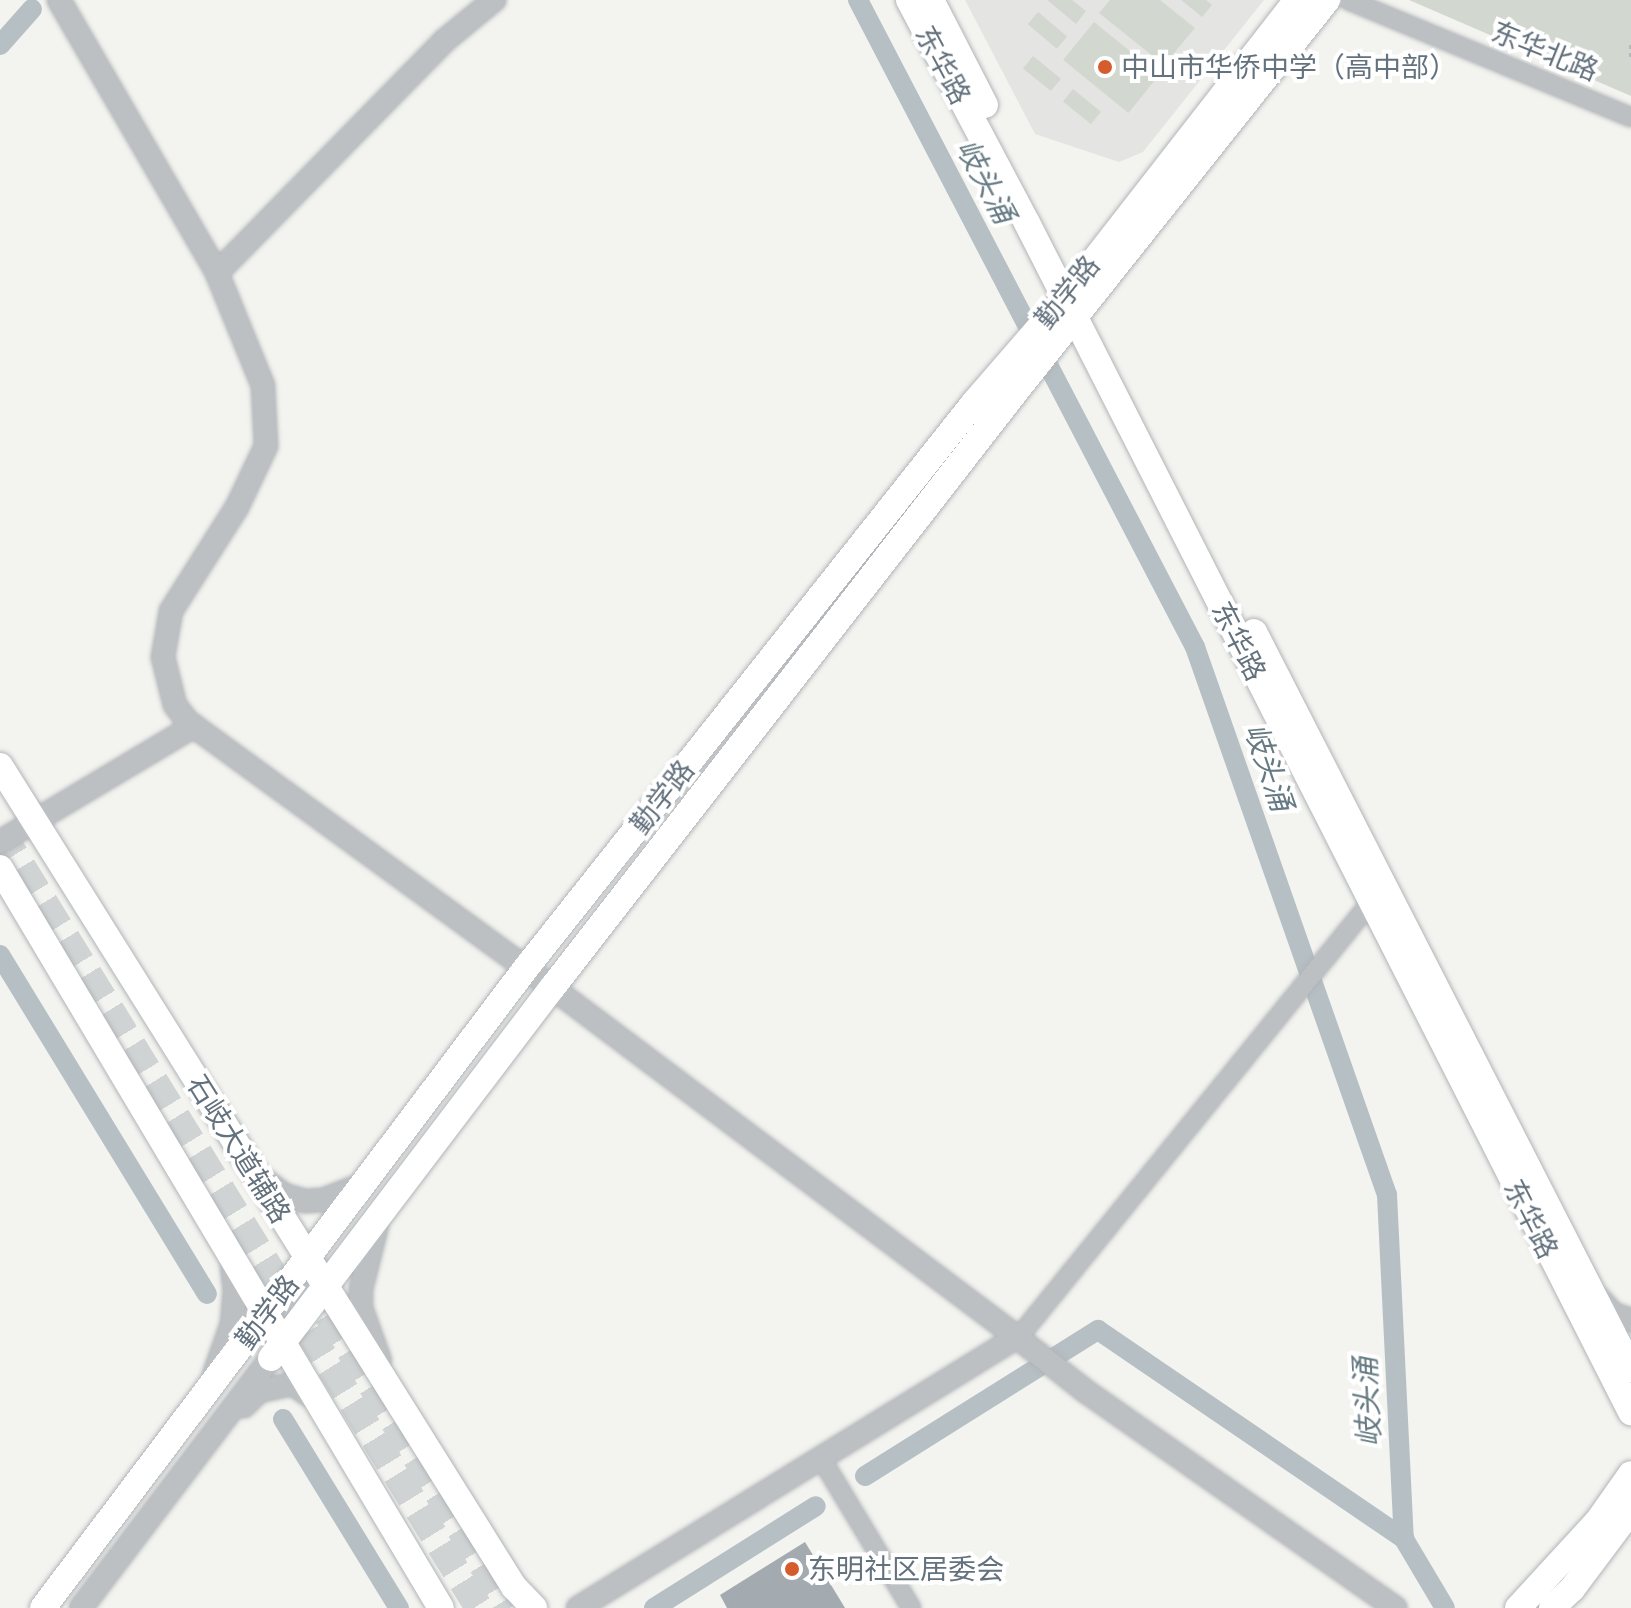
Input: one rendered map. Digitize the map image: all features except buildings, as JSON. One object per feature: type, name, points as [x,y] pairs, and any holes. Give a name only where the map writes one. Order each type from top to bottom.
[{"type":"main road","name":"东华路","points":[[909,0],[1076,301],[1631,1369]]},
{"type":"main road","name":"东华路","points":[[931,0],[1371,902],[1631,1412]]},
{"type":"main road","name":"勤学路","points":[[277,1350],[552,988],[1016,391],[1076,301],[1297,0]]},
{"type":"main road","name":"勤学路","points":[[43,1608],[526,968],[1005,367],[1076,301],[1327,0]]},
{"type":"main road","name":"石岐大道辅路","points":[[0,766],[514,1587],[534,1608]]},
{"type":"main road","points":[[0,868],[265,1313],[277,1350],[318,1401],[441,1608]]},
{"type":"main road","points":[[1552,1608],[1563,1580],[1631,1474]]},
{"type":"main road","points":[[1518,1608],[1563,1580],[1631,1510]]},
{"type":"street","points":[[217,273],[444,41],[494,0]]},
{"type":"street","name":"东华北路","points":[[1348,0],[1631,117]]},
{"type":"street","points":[[58,1],[217,273],[263,386],[266,446],[237,507],[171,611],[163,657],[175,705],[194,726],[526,968],[1084,1390],[1395,1608]]},
{"type":"street","points":[[0,842],[194,726]]},
{"type":"street","points":[[578,1608],[1018,1338],[1371,902]]},
{"type":"street","points":[[254,1173],[284,1195],[305,1201],[323,1200],[364,1184]]},
{"type":"street","points":[[379,1216],[361,1289],[361,1308],[393,1396]]},
{"type":"street","points":[[207,1391],[232,1324],[235,1291],[231,1255]]},
{"type":"street","points":[[1588,1286],[1613,1314],[1631,1320]]},
{"type":"street","points":[[81,1608],[277,1350]]},
{"type":"street","points":[[196,1456],[259,1391],[293,1384],[318,1401]]},
{"type":"street","points":[[821,1458],[911,1608]]},
{"type":"path","points":[[1631,45],[1631,57]]},
{"type":"shaded area","name":"中山市华侨中学（高中部）","points":[[965,0],[1264,0],[1143,152],[1119,162],[1035,134]]},
{"type":"shaded area","points":[[1047,0],[1072,0],[1086,11],[1076,24]]},
{"type":"shaded area","points":[[1110,0],[1160,0],[1195,28],[1164,65],[1099,13]]},
{"type":"shaded area","points":[[1181,0],[1206,0],[1212,5],[1202,17]]},
{"type":"shaded area","points":[[1409,0],[1631,0],[1631,96]]},
{"type":"shaded area","points":[[1038,12],[1067,36],[1057,49],[1028,24]]},
{"type":"shaded area","points":[[1094,22],[1159,75],[1128,113],[1063,60]]},
{"type":"shaded area","points":[[1033,56],[1061,79],[1051,91],[1023,68]]},
{"type":"shaded area","points":[[1073,89],[1101,112],[1091,124],[1063,101]]},
{"type":"waterway","name":"岐头涌","points":[[858,0],[1195,647],[1387,1195],[1404,1539],[1445,1608]]},
{"type":"waterway","name":"岐头涌","points":[[0,45],[32,9]]},
{"type":"waterway","points":[[0,955],[207,1294]]},
{"type":"waterway","points":[[865,1476],[1098,1330],[1404,1539]]},
{"type":"waterway","points":[[283,1419],[399,1608]]},
{"type":"waterway","points":[[654,1608],[816,1506]]},
{"type":"tunnel","points":[[0,831],[479,1608]]},
{"type":"tunnel","points":[[306,1279],[509,1608]]},
{"type":"place","name":"中山市华侨中学（高中部）","points":[[1105,67]]},
{"type":"place","name":"东明社区居委会","points":[[792,1569]]}]
